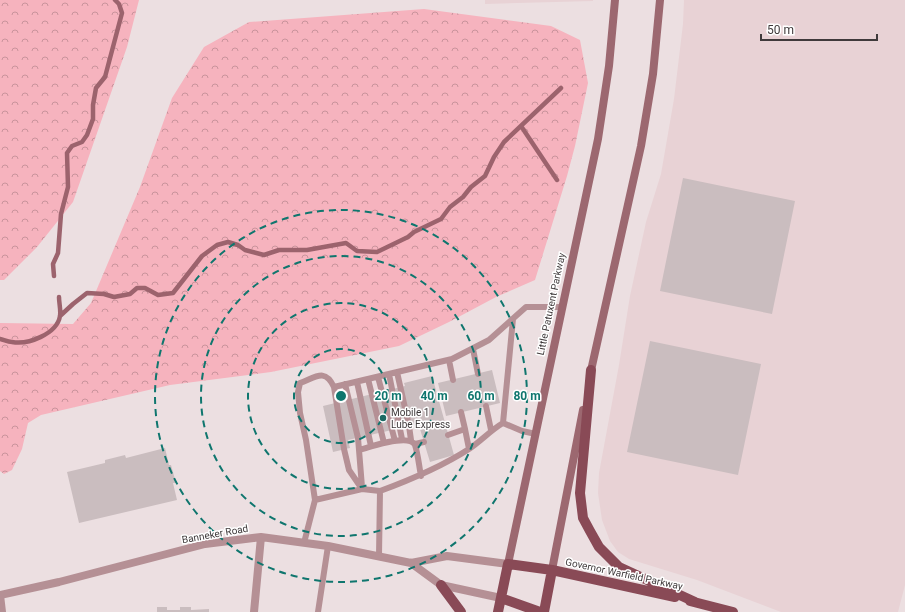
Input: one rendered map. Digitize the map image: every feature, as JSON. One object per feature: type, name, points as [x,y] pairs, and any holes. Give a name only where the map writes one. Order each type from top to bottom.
[{"type":"main road","name":"Little Patuxent Parkway","points":[[498,612],[598,139],[609,66],[615,0]]},
{"type":"main road","points":[[544,612],[591,370],[640,146],[653,74],[660,0]]},
{"type":"main road","points":[[591,370],[580,493],[583,518],[599,547],[620,567],[695,602]]},
{"type":"main road","name":"Governor Warfield Parkway","points":[[508,564],[552,570],[733,612]]},
{"type":"main road","points":[[440,585],[461,612]]},
{"type":"main road","points":[[501,598],[540,612]]},
{"type":"street","name":"Banneker Road","points":[[0,595],[59,582],[205,544],[261,537],[328,546],[411,563],[447,556],[508,564]]},
{"type":"street","points":[[254,612],[261,537]]},
{"type":"street","points":[[411,563],[440,585],[501,598]]},
{"type":"street","points":[[0,595],[2,612]]},
{"type":"lane","points":[[334,387],[449,360],[489,340],[526,307],[563,307]]},
{"type":"lane","points":[[503,423],[513,319]]},
{"type":"lane","points":[[472,349],[478,374]]},
{"type":"lane","points":[[449,360],[453,380]]},
{"type":"lane","points":[[397,372],[420,476]]},
{"type":"lane","points":[[388,374],[402,439]]},
{"type":"lane","points":[[304,543],[315,500],[306,440],[300,413],[298,392],[300,383],[322,375],[327,376],[330,380],[334,387],[349,470],[362,489]]},
{"type":"lane","points":[[378,377],[395,441]]},
{"type":"lane","points":[[368,379],[384,443]]},
{"type":"lane","points":[[357,382],[371,446]]},
{"type":"lane","points":[[345,384],[358,438],[362,489]]},
{"type":"lane","points":[[486,406],[491,430]]},
{"type":"lane","points":[[461,412],[469,449]]},
{"type":"lane","points":[[503,423],[522,431],[536,434]]},
{"type":"lane","points":[[315,500],[362,489],[380,491],[420,476],[469,449],[491,430],[503,423]]},
{"type":"lane","points":[[448,435],[465,429]]},
{"type":"lane","points":[[359,450],[402,439],[413,442],[424,442]]},
{"type":"lane","points":[[379,556],[380,491]]},
{"type":"lane","points":[[318,612],[328,546]]},
{"type":"shaded area","points":[[485,0],[593,0],[593,1],[485,4]]},
{"type":"shaded area","points":[[684,0],[905,0],[905,585],[898,612],[781,612],[697,580],[629,559],[618,552],[610,541],[602,520],[598,493],[599,473],[630,296],[646,222],[661,174],[674,99],[683,24]]},
{"type":"green space","points":[[0,0],[139,0],[127,47],[73,202],[37,247],[4,280],[0,280]]},
{"type":"green space","points":[[424,9],[551,26],[580,40],[588,83],[567,176],[535,280],[496,297],[399,346],[271,372],[170,385],[41,415],[28,423],[22,449],[12,470],[4,474],[0,471],[0,323],[73,324],[91,303],[140,187],[172,98],[204,47],[249,22]]},
{"type":"building","points":[[683,178],[795,201],[772,314],[660,291]]},
{"type":"building","points":[[650,341],[761,364],[738,475],[627,452]]},
{"type":"building","points":[[492,370],[500,403],[446,416],[438,383]]},
{"type":"building","points":[[432,376],[454,455],[430,462],[420,429],[415,430],[414,425],[348,440],[350,448],[333,452],[323,406],[405,386],[404,383]]},
{"type":"building","points":[[165,448],[169,465],[171,465],[176,483],[173,483],[177,500],[79,523],[67,472],[105,463],[105,460],[125,455],[126,458]]},
{"type":"building","points":[[157,607],[167,607],[167,610],[180,610],[180,607],[191,607],[191,610],[209,609],[209,612],[157,612]]},
{"type":"waterway","points":[[54,276],[53,264],[58,253],[61,214],[68,187],[67,153],[72,146],[82,142],[87,135],[93,119],[93,105],[96,88],[105,77],[122,13],[119,4],[115,0]]},
{"type":"waterway","points":[[60,316],[87,293],[104,294],[114,297],[130,294],[137,288],[145,288],[158,295],[173,293],[202,256],[217,245],[228,242],[238,245],[245,250],[264,255],[279,250],[307,250],[346,243],[357,251],[377,252],[441,219],[450,207],[485,176],[494,157],[504,142],[561,88]]},
{"type":"waterway","points":[[521,126],[557,180]]},
{"type":"waterway","points":[[0,339],[10,342],[26,342],[48,333],[58,322],[60,316],[59,297]]},
{"type":"place","name":"Mobile 1 Lube Express","points":[[383,418]]}]
